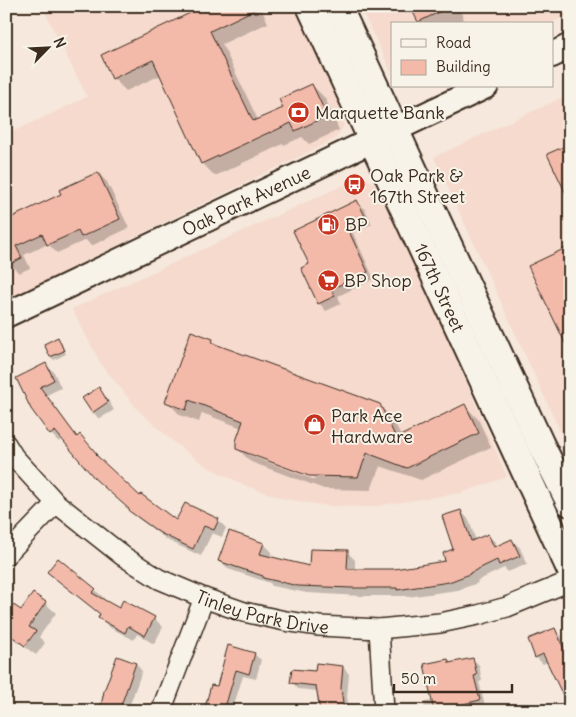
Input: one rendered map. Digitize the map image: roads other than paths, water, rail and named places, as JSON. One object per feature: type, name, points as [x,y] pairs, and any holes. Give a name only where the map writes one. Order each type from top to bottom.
[{"type":"main road","name":"167th Street","points":[[310,6],[384,134],[541,445],[567,490]]},
{"type":"main road","name":"167th Street","points":[[338,6],[384,134],[570,570]]},
{"type":"street","points":[[554,54],[570,46]]},
{"type":"street","name":"Oak Park Avenue","points":[[6,315],[482,88]]},
{"type":"street","name":"Tinley Park Drive","points":[[6,444],[14,457],[56,503],[123,556],[159,579],[244,612],[319,626],[378,629],[440,623],[478,614],[507,606],[570,582]]},
{"type":"street","points":[[6,555],[56,503]]},
{"type":"street","points":[[161,711],[204,598]]},
{"type":"street","points":[[378,629],[384,711]]},
{"type":"place","name":"Marquette Bank","points":[[299,112]]},
{"type":"place","name":"Oak Park & 167th Street","points":[[354,185]]},
{"type":"place","name":"BP","points":[[329,224]]},
{"type":"place","name":"BP Shop","points":[[328,280]]},
{"type":"place","name":"Park Ace Hardware","points":[[315,425]]}]
